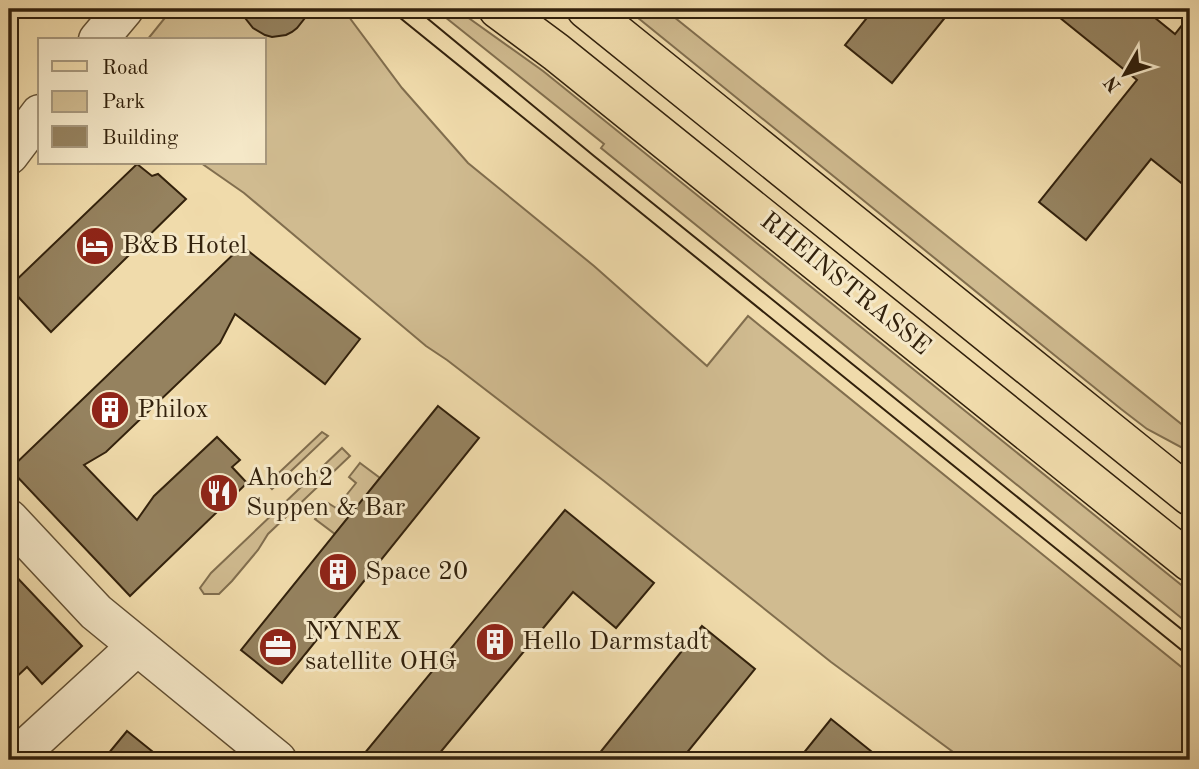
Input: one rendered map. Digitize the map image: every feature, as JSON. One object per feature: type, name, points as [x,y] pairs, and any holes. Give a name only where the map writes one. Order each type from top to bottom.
[{"type":"main road","name":"RHEINSTRASSE","points":[[498,9],[556,52],[1190,562]]},
{"type":"main road","name":"RHEINSTRASSE","points":[[586,9],[1190,496]]},
{"type":"street","points":[[9,155],[38,117]]},
{"type":"street","points":[[9,519],[96,612],[277,760]]},
{"type":"street","points":[[13,760],[137,646]]},
{"type":"green space","points":[[172,9],[343,9],[402,88],[468,163],[594,266],[707,366],[748,316],[1190,674],[1190,760],[964,760],[831,662],[604,481],[426,346],[244,193],[202,164],[266,164],[266,38],[149,38]]},
{"type":"green space","points":[[435,9],[456,9],[543,71],[1190,592],[1190,625],[601,148],[604,144]]},
{"type":"green space","points":[[627,9],[664,9],[1190,431],[1190,452],[1147,429],[1121,409]]},
{"type":"green space","points":[[322,432],[328,436],[272,489],[267,484]]},
{"type":"green space","points":[[342,448],[350,456],[268,534],[232,581],[219,594],[204,594],[200,588],[211,573]]},
{"type":"green space","points":[[360,463],[380,478],[335,534],[315,519],[328,503],[336,508],[356,483],[349,477]]},
{"type":"building","points":[[238,9],[312,9],[292,32],[272,37],[253,28]]},
{"type":"building","points":[[874,9],[952,9],[892,83],[845,45]]},
{"type":"building","points":[[1049,9],[1144,9],[1175,34],[1190,15],[1190,190],[1151,159],[1086,240],[1039,202],[1137,80]]},
{"type":"building","name":"B&B Hotel","points":[[137,164],[152,176],[158,174],[186,199],[51,332],[9,287]]},
{"type":"building","name":"Philox","points":[[242,246],[360,339],[325,384],[235,314],[220,343],[106,452],[84,465],[137,520],[154,496],[217,437],[240,460],[232,467],[247,483],[130,596],[10,469]]},
{"type":"building","name":"Space 20","points":[[438,406],[479,438],[282,683],[241,650]]},
{"type":"building","name":"Hello Darmstadt","points":[[565,510],[654,583],[616,628],[573,592],[434,760],[359,760]]},
{"type":"building","points":[[9,569],[82,646],[42,684],[27,667],[9,684]]},
{"type":"building","points":[[702,626],[755,669],[681,760],[594,760]]},
{"type":"building","points":[[831,719],[882,760],[798,760]]},
{"type":"building","points":[[127,731],[163,760],[103,760]]},
{"type":"tram line","points":[[389,9],[1190,657]]},
{"type":"tram line","points":[[416,9],[594,156],[1190,636]]},
{"type":"place","name":"B&B Hotel","points":[[95,246]]},
{"type":"place","name":"Philox","points":[[110,410]]},
{"type":"place","name":"Ahoch2 Suppen & Bar","points":[[219,493]]},
{"type":"place","name":"Space 20","points":[[338,572]]},
{"type":"place","name":"Hello Darmstadt","points":[[495,642]]},
{"type":"place","name":"NYNEX satellite OHG","points":[[278,647]]}]
